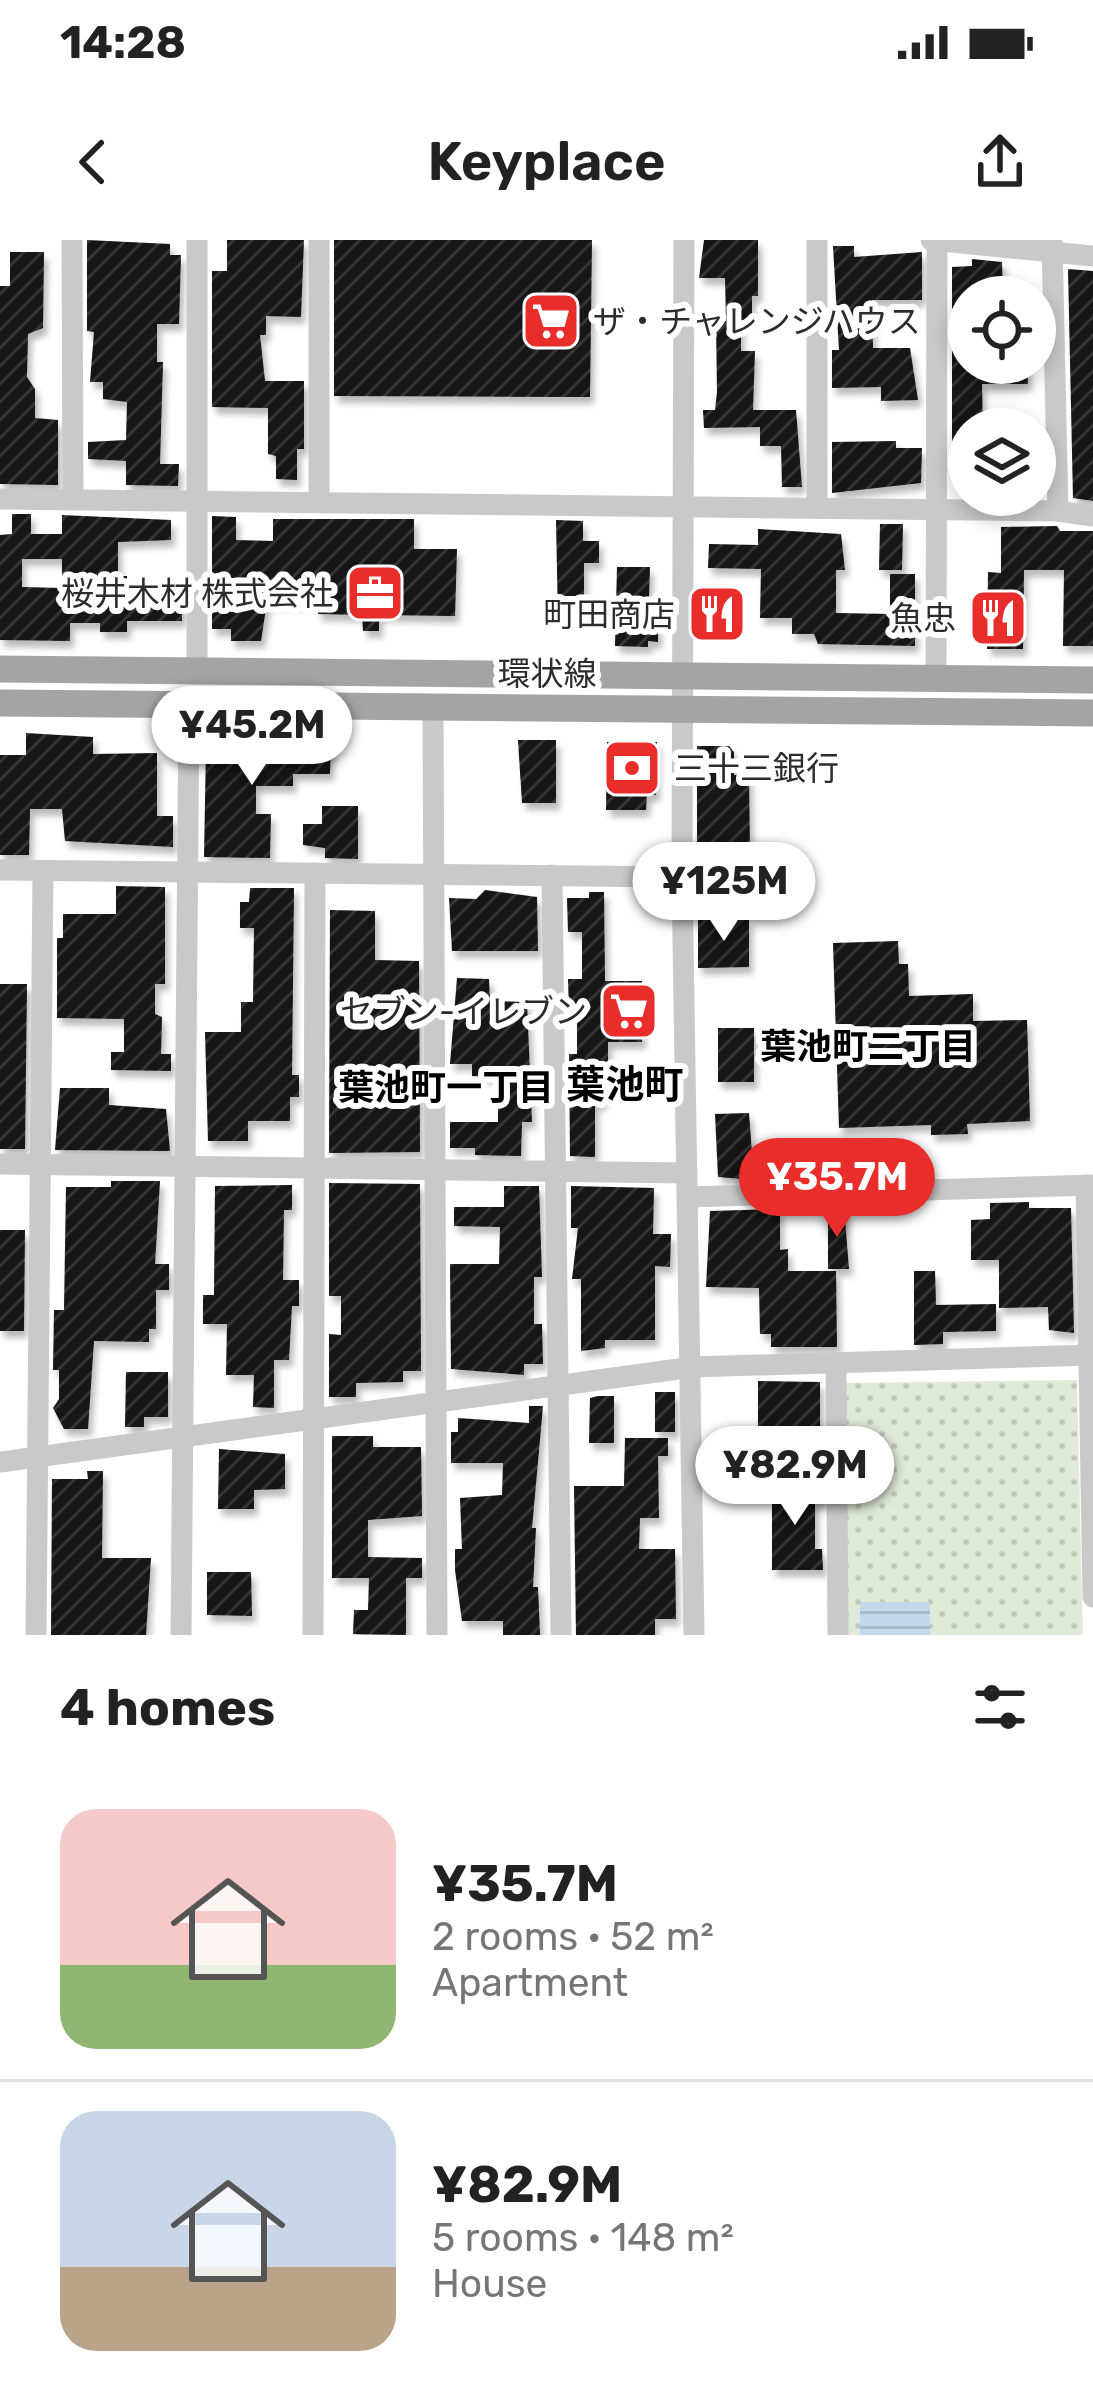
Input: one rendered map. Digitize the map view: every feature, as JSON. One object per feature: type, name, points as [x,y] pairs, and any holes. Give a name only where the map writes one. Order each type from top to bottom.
[{"type":"main road","name":"環状線","points":[[0,669],[1093,680]]},
{"type":"main road","name":"環状線","points":[[0,703],[1093,713]]},
{"type":"street","points":[[72,240],[73,500]]},
{"type":"street","points":[[196,240],[196,671]]},
{"type":"street","points":[[319,240],[319,502]]},
{"type":"street","points":[[684,240],[682,877],[694,1635]]},
{"type":"street","points":[[817,508],[818,240]]},
{"type":"street","points":[[936,679],[935,240],[1052,246],[1093,256]]},
{"type":"street","points":[[1052,246],[1058,511]]},
{"type":"street","points":[[0,499],[937,509],[1093,516]]},
{"type":"street","points":[[181,1635],[189,704]]},
{"type":"street","points":[[433,709],[437,1635]]},
{"type":"street","points":[[0,870],[682,877]]},
{"type":"street","points":[[36,1635],[43,871]]},
{"type":"street","points":[[313,1635],[315,873]]},
{"type":"street","points":[[552,875],[561,1635]]},
{"type":"street","points":[[0,1164],[687,1173]]},
{"type":"street","points":[[688,1197],[1089,1185],[1093,1597]]},
{"type":"street","points":[[0,1462],[693,1367],[1091,1356]]},
{"type":"street","points":[[836,1363],[838,1635]]},
{"type":"green space","points":[[1077,1380],[1083,1635],[843,1635],[840,1383]]},
{"type":"water","points":[[860,1602],[930,1602],[930,1635],[860,1635]]},
{"type":"building","points":[[87,240],[170,244],[170,255],[181,255],[179,324],[157,324],[157,362],[163,362],[160,464],[179,464],[178,486],[126,485],[126,461],[88,459],[88,442],[126,440],[127,402],[103,399],[103,382],[90,382],[94,332],[87,331]]},
{"type":"building","points":[[227,240],[304,240],[301,317],[266,316],[266,335],[260,335],[265,381],[304,381],[304,449],[297,449],[297,480],[276,479],[276,456],[268,454],[268,408],[212,407],[212,271],[227,271]]},
{"type":"building","points":[[334,240],[592,240],[590,397],[334,396]]},
{"type":"building","points":[[704,240],[758,240],[758,296],[752,296],[752,320],[741,320],[741,351],[755,351],[753,410],[796,410],[802,487],[782,487],[781,446],[760,446],[760,427],[704,428],[703,410],[715,410],[716,321],[726,321],[725,278],[699,278]]},
{"type":"building","points":[[833,246],[854,246],[854,257],[922,252],[922,300],[872,300],[873,348],[910,348],[918,400],[881,401],[881,387],[832,388],[832,350],[839,350]]},
{"type":"building","points":[[10,252],[44,252],[43,328],[28,334],[27,377],[35,389],[35,418],[58,420],[58,485],[0,484],[0,286],[10,286]]},
{"type":"building","points":[[972,259],[1002,262],[1002,276],[952,276],[952,267],[972,266]]},
{"type":"building","points":[[1068,269],[1093,271],[1093,501],[1073,498]]},
{"type":"building","points":[[952,384],[982,384],[983,408],[952,408]]},
{"type":"building","points":[[896,441],[896,448],[922,448],[921,483],[832,493],[832,442]]},
{"type":"building","points":[[12,514],[31,514],[31,534],[62,534],[62,515],[171,520],[171,540],[118,542],[118,576],[127,576],[127,582],[182,583],[182,621],[127,621],[127,632],[100,632],[100,623],[70,623],[70,641],[0,640],[0,535],[12,534]],"holes":[[[22,559],[62,559],[62,588],[22,587]]]},
{"type":"building","points":[[212,516],[236,517],[236,540],[273,541],[273,519],[414,519],[414,549],[457,549],[455,616],[379,615],[379,631],[363,631],[362,615],[318,614],[318,603],[267,602],[261,641],[231,641],[231,629],[212,629]]},
{"type":"building","points":[[556,520],[583,521],[583,541],[599,541],[599,563],[584,563],[584,620],[558,619]]},
{"type":"building","points":[[880,524],[903,524],[902,570],[879,570]]},
{"type":"building","points":[[1057,526],[1060,531],[1093,531],[1093,646],[1063,646],[1064,570],[1024,570],[1023,649],[987,649],[988,572],[1001,573],[1001,527]]},
{"type":"building","points":[[758,529],[841,534],[845,570],[836,570],[836,613],[890,614],[890,574],[915,574],[915,646],[818,644],[814,634],[792,634],[792,618],[760,618],[761,569],[708,568],[709,544],[758,545]]},
{"type":"building","points":[[617,567],[650,567],[648,626],[658,626],[658,642],[648,641],[648,647],[615,646]]},
{"type":"building","points":[[26,733],[93,737],[93,754],[157,753],[157,816],[173,816],[173,847],[65,841],[62,809],[30,809],[29,855],[0,855],[0,755],[26,755]]},
{"type":"building","points":[[217,737],[331,738],[330,774],[293,774],[293,786],[256,786],[256,814],[271,814],[270,858],[204,857],[206,747]]},
{"type":"building","points":[[518,740],[556,740],[556,803],[522,803]]},
{"type":"building","name":"三十三銀行","points":[[607,742],[657,742],[656,795],[647,795],[646,810],[606,810]]},
{"type":"building","points":[[697,746],[729,746],[734,752],[734,775],[749,775],[750,854],[697,854]]},
{"type":"building","points":[[322,806],[358,806],[358,859],[325,858],[325,848],[303,845],[303,824],[322,824]]},
{"type":"building","points":[[116,886],[165,887],[165,984],[155,984],[155,1014],[162,1017],[161,1054],[171,1054],[171,1071],[111,1070],[111,1052],[124,1052],[124,1019],[57,1018],[57,938],[63,938],[63,914],[116,914]]},
{"type":"building","points":[[250,888],[294,888],[292,1075],[299,1075],[299,1097],[290,1097],[290,1121],[248,1121],[248,1141],[208,1141],[205,1032],[241,1032],[241,1002],[253,1002],[254,928],[240,928],[240,902],[249,902]]},
{"type":"building","points":[[485,890],[537,897],[538,951],[452,951],[449,898],[476,899]]},
{"type":"building","points":[[589,892],[604,892],[605,981],[642,981],[642,1042],[608,1042],[608,1083],[602,1083],[603,1103],[595,1103],[595,1157],[570,1156],[569,1054],[577,1054],[577,1011],[569,1011],[568,979],[582,979],[582,932],[568,932],[567,898],[589,898]]},
{"type":"building","points":[[330,910],[375,911],[375,960],[419,961],[420,1152],[329,1153]]},
{"type":"building","points":[[749,919],[749,967],[698,968],[698,920]]},
{"type":"building","points":[[898,941],[899,964],[908,964],[909,996],[973,994],[973,1021],[1027,1020],[1030,1121],[967,1124],[968,1134],[931,1135],[931,1125],[839,1128],[833,943]]},
{"type":"building","points":[[457,978],[489,979],[490,1001],[527,1002],[532,1122],[522,1122],[521,1156],[475,1155],[475,1148],[450,1148],[450,1122],[498,1122],[498,1077],[472,1076],[472,1064],[450,1064]]},
{"type":"building","points":[[0,984],[27,984],[25,1149],[0,1149]]},
{"type":"building","points":[[718,1028],[754,1028],[754,1082],[718,1082]]},
{"type":"building","points":[[60,1088],[109,1088],[109,1105],[166,1109],[170,1151],[55,1150]]},
{"type":"building","points":[[749,1113],[754,1180],[718,1177],[715,1114]]},
{"type":"building","points":[[111,1181],[160,1181],[155,1264],[169,1264],[169,1290],[156,1290],[156,1329],[149,1329],[149,1342],[94,1341],[88,1429],[64,1429],[53,1408],[59,1399],[59,1370],[53,1370],[54,1310],[64,1310],[66,1187],[111,1187]]},
{"type":"building","points":[[329,1183],[420,1184],[421,1371],[403,1371],[403,1382],[356,1383],[356,1397],[329,1397],[329,1334],[341,1335],[341,1296],[329,1296]]},
{"type":"building","points":[[292,1185],[292,1210],[284,1210],[283,1280],[299,1280],[299,1306],[292,1306],[289,1360],[274,1360],[274,1408],[253,1407],[254,1375],[226,1375],[227,1324],[203,1324],[203,1295],[214,1295],[215,1186]]},
{"type":"building","points":[[504,1186],[539,1186],[542,1277],[534,1277],[534,1324],[542,1324],[543,1364],[524,1364],[524,1375],[451,1369],[450,1264],[499,1264],[500,1227],[454,1226],[454,1207],[504,1207]]},
{"type":"building","points":[[571,1186],[654,1188],[653,1234],[671,1234],[670,1267],[655,1266],[655,1340],[605,1340],[605,1348],[581,1351],[581,1279],[572,1279],[578,1228],[571,1228]]},
{"type":"building","points":[[1029,1202],[1029,1208],[1071,1208],[1074,1333],[1049,1330],[1048,1307],[999,1308],[999,1260],[971,1260],[971,1220],[990,1219],[990,1203]]},
{"type":"building","points":[[844,1207],[849,1269],[828,1269],[828,1208]]},
{"type":"building","points":[[780,1209],[780,1250],[788,1249],[788,1271],[836,1271],[837,1347],[771,1347],[771,1334],[760,1334],[759,1288],[706,1287],[710,1211]]},
{"type":"building","points":[[0,1230],[25,1230],[24,1331],[0,1331]]},
{"type":"building","points":[[914,1271],[935,1271],[936,1305],[996,1304],[996,1331],[943,1332],[943,1344],[914,1345]]},
{"type":"building","points":[[126,1372],[168,1372],[168,1417],[144,1417],[144,1427],[125,1427]]},
{"type":"building","points":[[758,1381],[820,1382],[820,1427],[758,1426]]},
{"type":"building","points":[[655,1392],[675,1392],[675,1432],[655,1432]]},
{"type":"building","points":[[614,1396],[614,1443],[589,1443],[590,1398]]},
{"type":"building","points":[[529,1406],[543,1406],[532,1528],[536,1528],[533,1587],[538,1587],[540,1635],[503,1635],[503,1621],[462,1621],[455,1549],[462,1549],[460,1498],[502,1495],[503,1463],[451,1463],[451,1432],[458,1432],[458,1418],[529,1423]]},
{"type":"building","points":[[332,1436],[373,1436],[373,1447],[421,1447],[422,1516],[368,1520],[368,1557],[422,1558],[422,1578],[406,1578],[406,1635],[353,1634],[354,1610],[368,1610],[369,1578],[332,1578]]},
{"type":"building","points":[[625,1438],[668,1438],[668,1456],[658,1456],[659,1518],[640,1518],[639,1549],[675,1549],[676,1619],[655,1619],[655,1635],[576,1635],[574,1486],[624,1486]]},
{"type":"building","points":[[219,1449],[285,1454],[285,1489],[254,1490],[254,1509],[218,1509]]},
{"type":"building","points":[[87,1471],[103,1471],[102,1558],[151,1558],[146,1635],[51,1635],[52,1479],[88,1479]]},
{"type":"building","points":[[772,1485],[822,1485],[822,1502],[815,1502],[815,1549],[822,1549],[823,1570],[772,1570]]},
{"type":"building","points":[[207,1572],[251,1572],[252,1616],[207,1615]]},
{"type":"place","name":"ザ・チャレンジハウス","points":[[551,321]]},
{"type":"place","name":"桜井木材 株式会社","points":[[375,593]]},
{"type":"place","name":"町田商店","points":[[717,614]]},
{"type":"place","name":"魚忠","points":[[998,618]]},
{"type":"place","name":"三十三銀行","points":[[632,768]]},
{"type":"place","name":"セブン-イレブン","points":[[629,1011]]},
{"type":"district","name":"葉池町二丁目","points":[[868,1046]]},
{"type":"district","name":"葉池町","points":[[625,1084]]},
{"type":"district","name":"葉池町一丁目","points":[[446,1087]]}]
